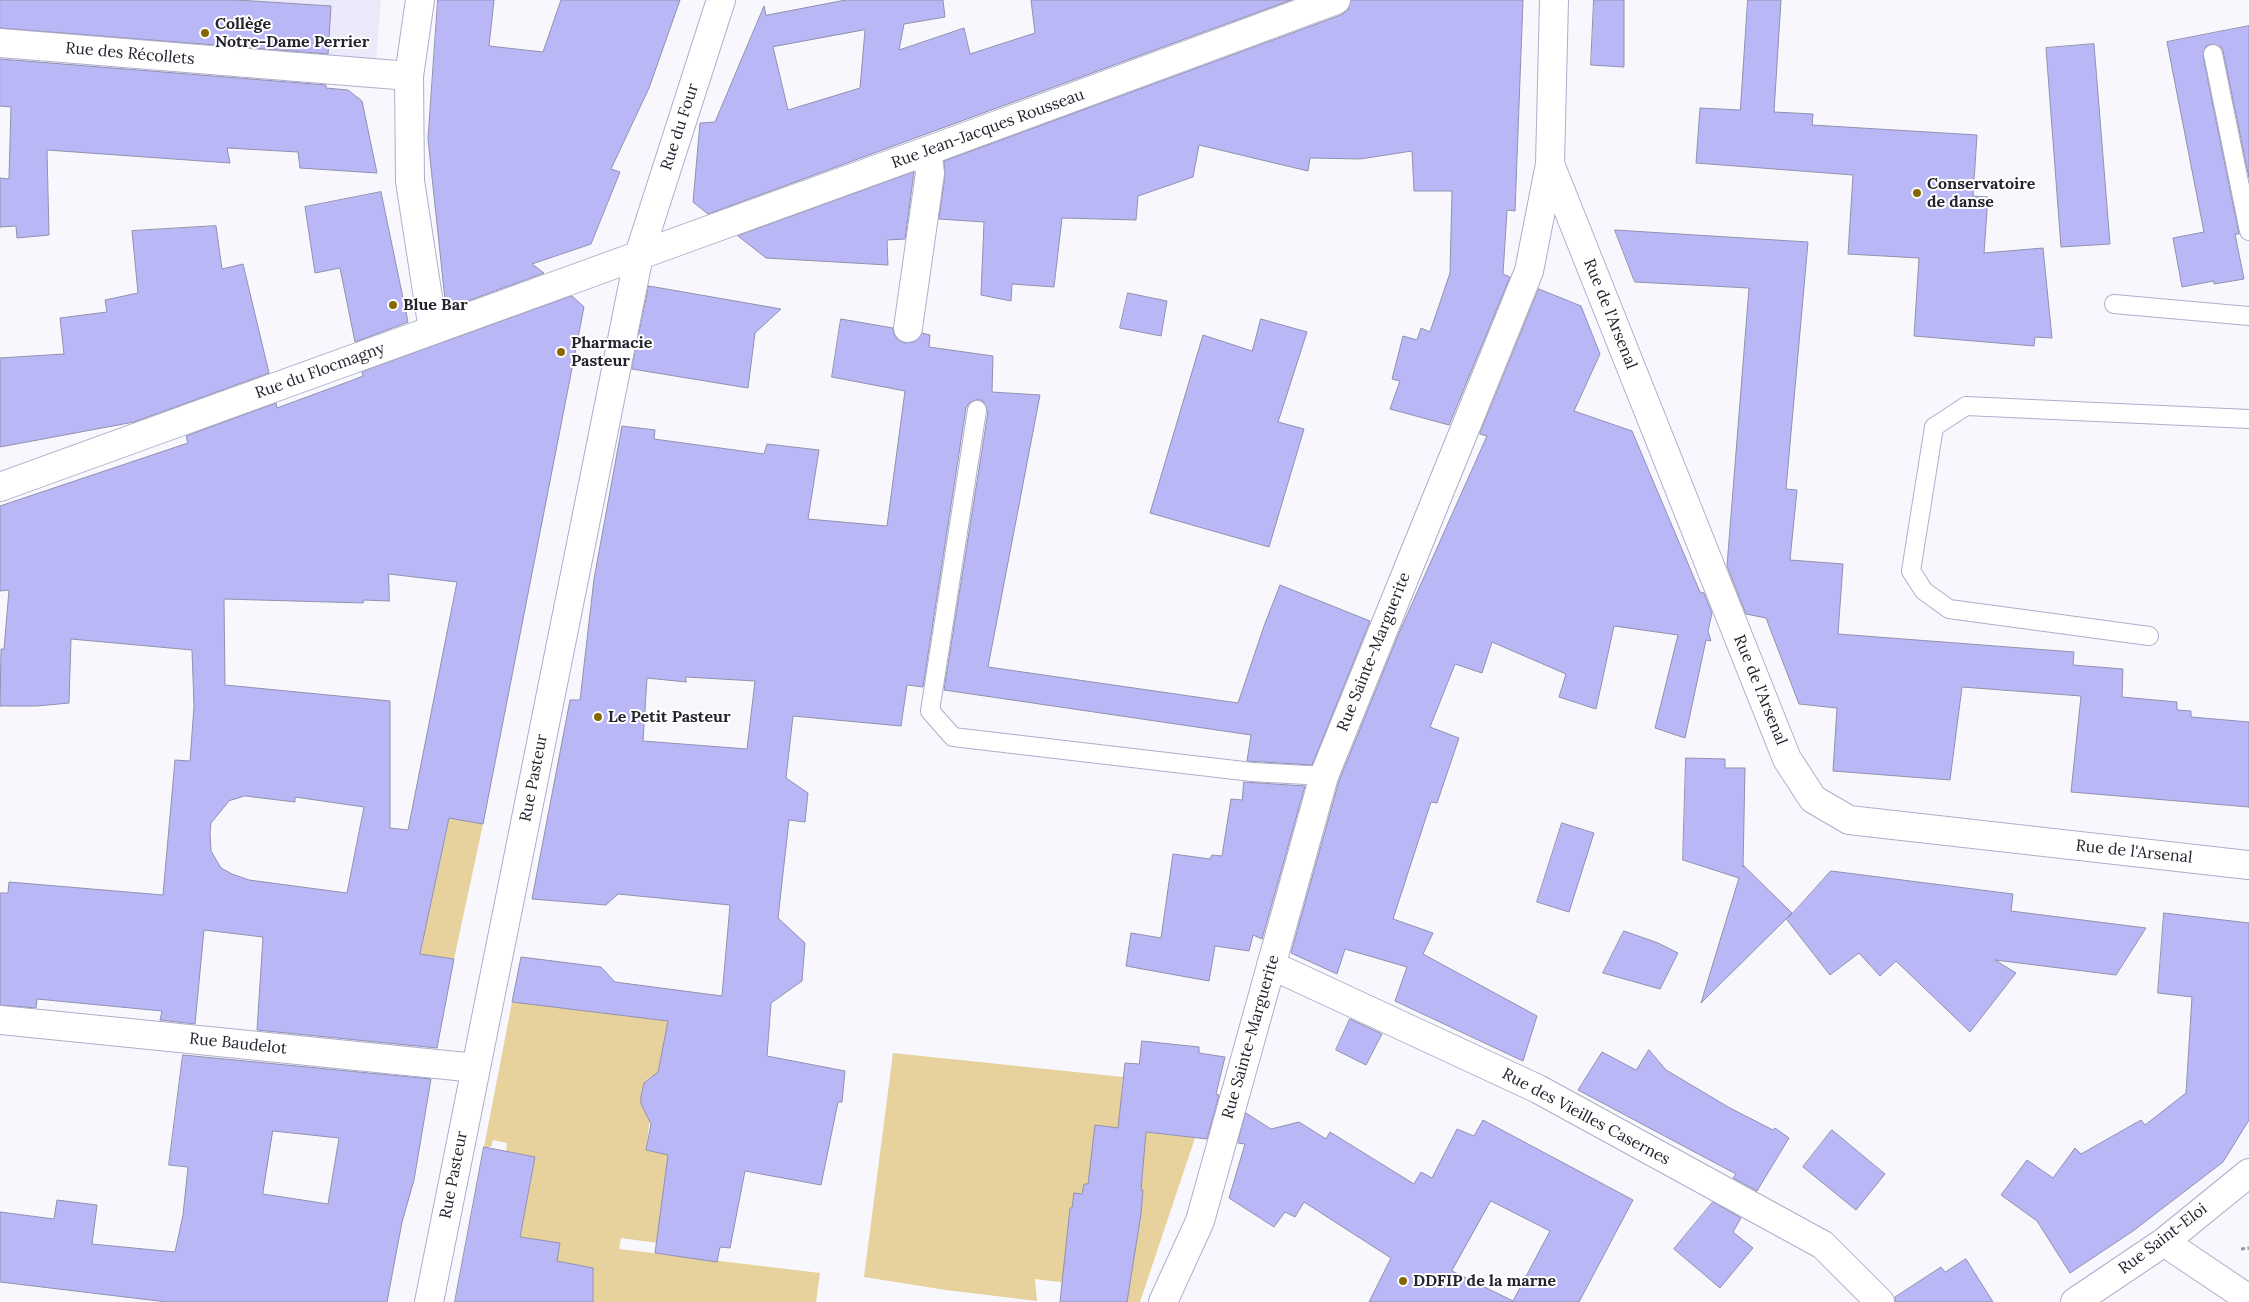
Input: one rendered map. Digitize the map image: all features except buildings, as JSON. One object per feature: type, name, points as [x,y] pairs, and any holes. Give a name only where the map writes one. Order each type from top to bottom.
[{"type":"street","points":[[420,0],[409,76],[410,182],[433,330]]},
{"type":"street","name":"Rue du Four","points":[[639,255],[721,0]]},
{"type":"street","name":"Rue Jean-Jacques Rousseau","points":[[639,255],[927,152],[1336,0]]},
{"type":"street","name":"Rue Sainte-Marguerite","points":[[1163,1302],[1200,1221],[1324,776],[1529,271],[1550,164],[1554,0]]},
{"type":"street","name":"Rue des Récollets","points":[[0,43],[409,76]]},
{"type":"street","points":[[908,328],[930,173],[927,152]]},
{"type":"street","name":"Rue de l'Arsenal","points":[[1550,164],[1787,759],[1813,799],[1849,820],[2249,864]]},
{"type":"street","name":"Rue du Flocmagny","points":[[0,487],[639,255]]},
{"type":"street","name":"Rue Pasteur","points":[[429,1302],[639,255]]},
{"type":"street","name":"Rue des Vieilles Casernes","points":[[1271,965],[1538,1089],[1823,1245],[1880,1302]]},
{"type":"street","name":"Rue Baudelot","points":[[0,1020],[476,1068]]},
{"type":"street","name":"Rue Saint-Eloi","points":[[2075,1302],[2164,1242],[2249,1173]]},
{"type":"street","points":[[2164,1242],[2249,1299]]},
{"type":"lane","points":[[2213,54],[2249,231]]},
{"type":"lane","points":[[2114,304],[2249,316]]},
{"type":"lane","points":[[2149,636],[1949,609],[1924,592],[1911,571],[1934,427],[1966,406],[2249,419]]},
{"type":"lane","points":[[977,410],[930,710],[953,737],[1252,772],[1324,776]]},
{"type":"path","points":[[2241,1249],[2249,1248]]},
{"type":"shaded area","name":"Collège Notre-Dame Perrier","points":[[0,0],[381,0],[376,62],[32,39],[32,27]]},
{"type":"shaded area","points":[[449,818],[483,824],[454,959],[420,954]]},
{"type":"shaded area","points":[[512,1002],[669,1021],[657,1075],[647,1079],[641,1092],[641,1104],[651,1110],[646,1150],[681,1157],[662,1199],[660,1218],[669,1220],[665,1244],[621,1238],[619,1249],[820,1273],[816,1302],[587,1302],[582,1266],[557,1261],[560,1243],[520,1237],[535,1157],[506,1151],[507,1143],[493,1140],[491,1147],[484,1147]]},
{"type":"shaded area","points":[[893,1053],[1123,1077],[1121,1096],[1146,1132],[1195,1138],[1140,1302],[1083,1302],[1084,1285],[1035,1279],[1037,1301],[946,1290],[864,1277]]},
{"type":"place","name":"Collège Notre-Dame Perrier","points":[[205,33]]},
{"type":"place","name":"Conservatoire de danse","points":[[1917,193]]},
{"type":"place","name":"Blue Bar","points":[[393,305]]},
{"type":"place","name":"Pharmacie Pasteur","points":[[561,352]]},
{"type":"place","name":"Le Petit Pasteur","points":[[598,717]]},
{"type":"place","name":"DDFIP de la marne","points":[[1403,1281]]}]
